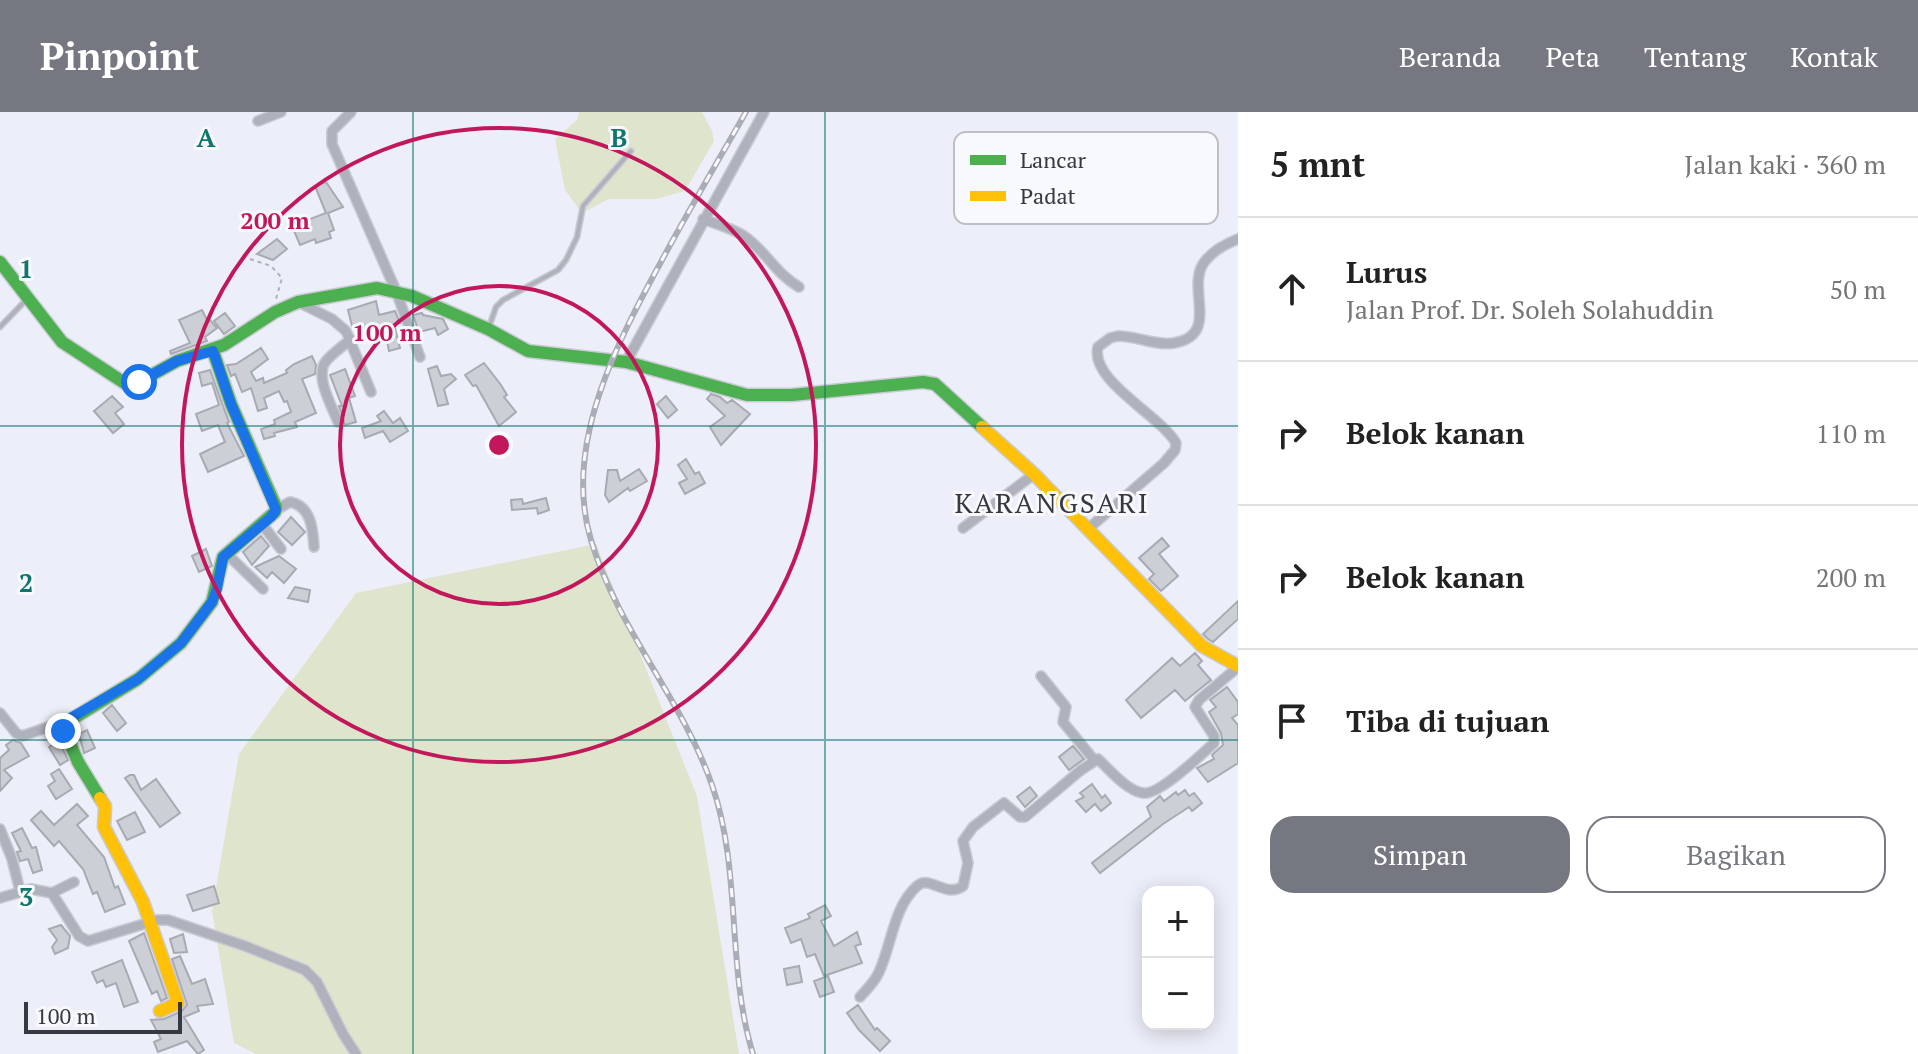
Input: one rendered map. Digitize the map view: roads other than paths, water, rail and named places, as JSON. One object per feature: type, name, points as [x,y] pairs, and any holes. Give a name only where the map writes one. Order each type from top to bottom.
[{"type":"street","points":[[258,121],[281,112]]},
{"type":"street","points":[[351,112],[332,131],[332,144],[396,291],[420,357]]},
{"type":"street","points":[[626,362],[764,112]]},
{"type":"street","points":[[703,219],[742,234],[761,251],[774,269],[799,287]]},
{"type":"street","points":[[1088,529],[1164,463],[1175,450],[1176,443],[1107,377],[1098,360],[1098,347],[1118,336],[1171,344],[1191,335],[1202,315],[1198,277],[1202,265],[1213,253],[1238,239]]},
{"type":"street","points":[[0,262],[62,342],[126,384],[139,382],[177,361],[213,351],[275,312],[298,302],[377,288],[396,291],[488,329],[528,351],[626,362],[747,395],[792,395],[923,382],[935,384],[1034,474],[1202,646],[1238,667],[1196,705],[1196,713],[1214,736],[1214,743],[1159,788],[1149,793],[1139,792],[1109,771],[1101,760],[1095,761],[1025,817],[1001,804],[968,831],[963,841],[968,863],[963,886],[952,891],[924,882],[919,884],[901,906],[878,976],[860,997]]},
{"type":"street","points":[[298,302],[339,323],[351,339],[371,392]]},
{"type":"street","points":[[338,422],[322,370],[324,363],[351,339]]},
{"type":"street","points":[[213,351],[231,404],[276,510]]},
{"type":"street","points":[[963,528],[1034,474]]},
{"type":"street","points":[[0,713],[22,736],[63,722],[138,679],[181,643],[212,602],[226,553],[276,510],[290,502],[304,509],[313,529],[314,547]]},
{"type":"street","points":[[262,524],[281,549]]},
{"type":"street","points":[[226,553],[263,589]]},
{"type":"street","points":[[1041,676],[1066,707],[1063,722],[1095,761]]},
{"type":"street","points":[[63,722],[63,731],[78,762],[106,809],[104,827],[135,885],[178,1003],[160,1011]]},
{"type":"street","points":[[0,829],[20,891]]},
{"type":"street","points":[[0,898],[20,891],[52,893],[74,882]]},
{"type":"street","points":[[52,893],[79,936],[88,941],[161,920],[305,970],[317,982],[356,1054]]},
{"type":"lane","points":[[488,329],[496,307],[503,300],[558,270],[577,237],[583,206],[631,151]]},
{"type":"lane","points":[[0,327],[28,299]]},
{"type":"railway","points":[[746,112],[662,260],[613,359],[589,431],[584,468],[584,504],[591,540],[602,572],[684,723],[712,785],[727,851],[739,987],[753,1054]]},
{"type":"district","name":"KARANGSARI","points":[[1052,503]]}]
